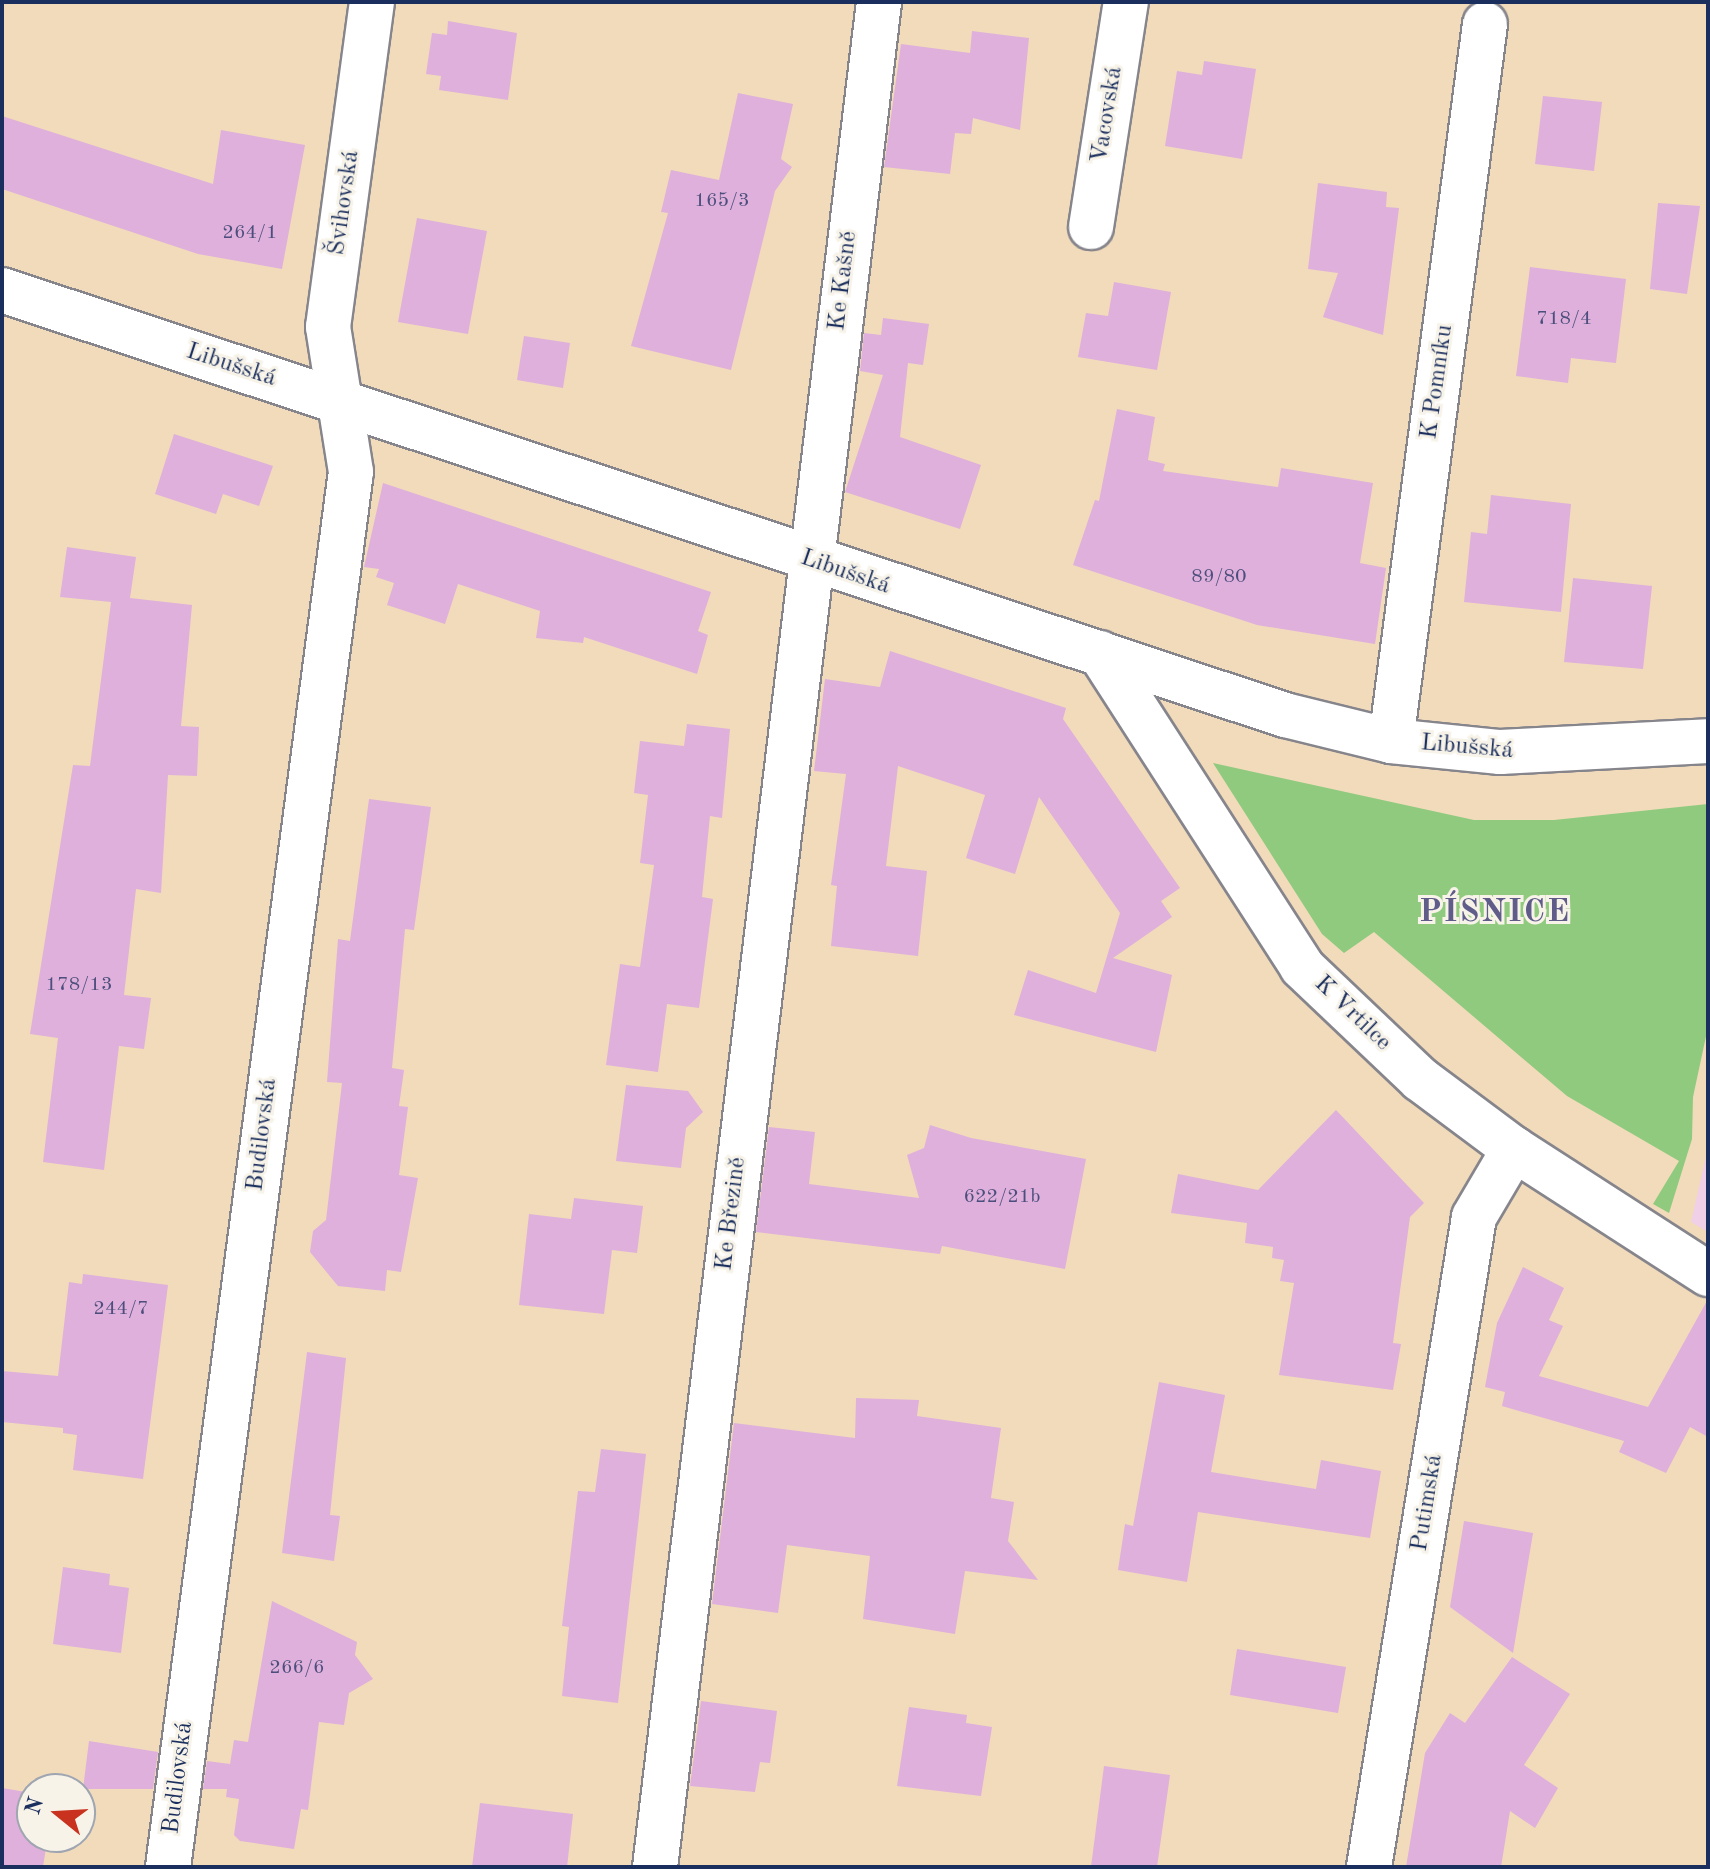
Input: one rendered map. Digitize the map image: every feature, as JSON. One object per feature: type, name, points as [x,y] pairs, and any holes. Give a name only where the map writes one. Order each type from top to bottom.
[{"type":"street","name":"Švihovská","points":[[343,403],[328,327],[372,2]]},
{"type":"street","name":"Ke Kašně","points":[[809,560],[879,2]]},
{"type":"street","name":"Vacovská","points":[[1091,227],[1126,2]]},
{"type":"street","name":"K Pomníku","points":[[1391,741],[1485,24]]},
{"type":"street","name":"Libušská","points":[[2,290],[809,560],[1285,715],[1391,741],[1533,754],[1708,741]]},
{"type":"street","name":"Budilovská","points":[[168,1867],[351,472],[343,403]]},
{"type":"street","name":"Ke Březině","points":[[655,1867],[809,560]]},
{"type":"street","name":"K Vrtilce","points":[[1100,653],[1302,967],[1420,1079],[1514,1149],[1708,1274]]},
{"type":"street","name":"Putimská","points":[[1369,1867],[1474,1217],[1514,1149]]},
{"type":"shaded area","points":[[1708,1148],[1708,1232],[1691,1222]]},
{"type":"green space","points":[[1213,763],[1474,820],[1554,820],[1708,804],[1708,1027],[1693,1097],[1692,1139],[1669,1213],[1653,1204],[1679,1161],[1567,1096],[1374,932],[1344,953],[1322,934]]},
{"type":"building","points":[[448,21],[517,33],[508,100],[439,90],[441,76],[426,74],[432,33],[447,35]]},
{"type":"building","points":[[972,31],[1029,38],[1020,130],[973,118],[971,134],[955,133],[950,174],[884,167],[901,44],[970,53]]},
{"type":"building","points":[[1204,61],[1256,69],[1242,159],[1165,146],[1177,71],[1202,75]]},
{"type":"building","points":[[738,93],[793,104],[781,159],[792,167],[775,191],[731,370],[631,346],[668,213],[661,212],[671,170],[719,180]]},
{"type":"building","points":[[1543,96],[1602,102],[1594,171],[1535,164]]},
{"type":"building","points":[[2,116],[213,184],[221,130],[305,145],[282,269],[198,254],[2,189]]},
{"type":"building","points":[[1318,183],[1387,192],[1386,207],[1399,208],[1383,335],[1323,317],[1338,273],[1308,269]]},
{"type":"building","points":[[1658,203],[1700,206],[1687,294],[1650,289]]},
{"type":"building","points":[[417,218],[487,231],[468,334],[398,322]]},
{"type":"building","points":[[1530,267],[1626,279],[1616,363],[1571,358],[1568,383],[1516,376]]},
{"type":"building","points":[[1114,282],[1171,292],[1157,370],[1078,357],[1086,313],[1108,316]]},
{"type":"building","points":[[883,318],[929,324],[923,365],[908,363],[900,437],[981,465],[960,529],[845,492],[883,375],[860,371],[864,333],[881,335]]},
{"type":"building","points":[[524,336],[570,343],[563,388],[517,380]]},
{"type":"building","points":[[1117,409],[1155,417],[1148,460],[1165,464],[1163,471],[1278,487],[1281,468],[1373,483],[1360,563],[1386,568],[1375,644],[1257,625],[1073,565],[1095,500],[1099,501]]},
{"type":"building","points":[[174,434],[273,466],[259,506],[223,494],[216,514],[155,494]]},
{"type":"building","points":[[383,483],[711,592],[698,631],[708,635],[697,674],[584,637],[583,643],[536,638],[540,611],[458,584],[445,624],[387,605],[394,583],[376,577],[379,569],[364,567]]},
{"type":"building","points":[[1491,495],[1571,504],[1561,612],[1464,602],[1471,532],[1487,534]]},
{"type":"building","points":[[67,547],[136,557],[130,598],[192,605],[181,726],[199,727],[197,776],[168,775],[161,893],[136,889],[124,995],[151,998],[144,1049],[119,1046],[104,1170],[43,1162],[58,1038],[30,1034],[73,765],[90,766],[111,602],[60,597]]},
{"type":"building","points":[[1573,578],[1652,586],[1643,669],[1564,662]]},
{"type":"building","points":[[890,651],[1066,708],[1063,719],[1180,888],[1161,901],[1172,917],[1113,958],[1172,975],[1156,1052],[1014,1015],[1028,970],[1096,993],[1120,913],[1039,797],[1015,874],[966,858],[985,795],[898,766],[886,866],[927,871],[918,956],[831,946],[837,886],[831,885],[846,774],[814,771],[825,679],[880,687]]},
{"type":"building","points":[[687,724],[730,729],[722,818],[710,816],[702,897],[713,899],[699,1008],[667,1004],[658,1072],[606,1065],[620,964],[640,967],[654,865],[640,863],[648,795],[634,793],[640,741],[684,746]]},
{"type":"building","points":[[369,799],[431,807],[414,930],[405,929],[392,1068],[404,1070],[399,1106],[408,1107],[399,1175],[418,1178],[401,1272],[387,1270],[385,1291],[338,1286],[310,1252],[313,1231],[326,1220],[342,1083],[327,1082],[338,939],[350,941]]},
{"type":"building","points":[[626,1085],[688,1091],[703,1112],[686,1128],[681,1168],[616,1161]]},
{"type":"building","points":[[1336,1110],[1424,1203],[1410,1217],[1393,1343],[1401,1344],[1393,1390],[1279,1375],[1294,1283],[1280,1281],[1284,1260],[1272,1258],[1273,1247],[1245,1243],[1247,1223],[1171,1213],[1178,1174],[1258,1190]]},
{"type":"building","points":[[930,1125],[971,1138],[1086,1159],[1065,1269],[942,1246],[940,1254],[756,1232],[769,1127],[815,1132],[809,1184],[919,1198],[907,1155],[924,1148]]},
{"type":"building","points":[[574,1198],[643,1206],[637,1253],[612,1250],[604,1314],[519,1305],[529,1214],[571,1219]]},
{"type":"building","points":[[1523,1267],[1564,1288],[1549,1320],[1563,1326],[1539,1376],[1648,1407],[1708,1299],[1708,1437],[1690,1427],[1666,1473],[1619,1452],[1624,1441],[1502,1406],[1505,1392],[1485,1387],[1497,1323]]},
{"type":"building","points":[[83,1274],[168,1285],[143,1479],[73,1470],[77,1435],[63,1433],[63,1428],[2,1422],[2,1371],[58,1376],[69,1282],[82,1284]]},
{"type":"building","points":[[307,1352],[346,1358],[330,1515],[340,1516],[334,1561],[282,1553]]},
{"type":"building","points":[[1159,1382],[1225,1395],[1211,1472],[1316,1489],[1321,1460],[1381,1471],[1370,1538],[1198,1512],[1187,1582],[1118,1570],[1125,1524],[1133,1526]]},
{"type":"building","points":[[856,1398],[919,1400],[917,1416],[1001,1428],[991,1498],[1014,1502],[1008,1541],[1038,1580],[965,1571],[955,1634],[863,1619],[870,1556],[787,1545],[778,1613],[712,1604],[734,1423],[855,1438]]},
{"type":"building","points":[[601,1449],[646,1454],[618,1703],[562,1696],[569,1627],[562,1626],[578,1491],[595,1492]]},
{"type":"building","points":[[1464,1521],[1533,1533],[1513,1653],[1450,1607]]},
{"type":"building","points":[[63,1567],[110,1574],[109,1585],[129,1588],[121,1653],[53,1644]]},
{"type":"building","points":[[272,1601],[357,1642],[355,1655],[373,1679],[349,1693],[344,1725],[319,1722],[308,1810],[301,1809],[294,1849],[240,1841],[234,1835],[239,1799],[226,1797],[227,1789],[203,1789],[207,1761],[230,1764],[234,1740],[248,1742]]},
{"type":"building","points":[[1237,1649],[1346,1667],[1338,1713],[1230,1695]]},
{"type":"building","points":[[1512,1657],[1570,1694],[1524,1765],[1558,1788],[1535,1828],[1510,1811],[1501,1867],[1406,1867],[1425,1753],[1450,1713],[1465,1723]]},
{"type":"building","points":[[701,1701],[777,1711],[770,1763],[760,1762],[755,1792],[690,1786]]},
{"type":"building","points":[[909,1707],[967,1715],[966,1723],[992,1727],[981,1796],[897,1786]]},
{"type":"building","points":[[89,1741],[158,1752],[153,1789],[96,1789],[96,1773],[85,1773]]},
{"type":"building","points":[[1104,1766],[1170,1775],[1157,1867],[1091,1867]]},
{"type":"building","points":[[2,1788],[16,1790],[16,1853],[45,1853],[43,1867],[2,1867]]},
{"type":"building","points":[[480,1803],[573,1814],[567,1867],[472,1867]]},
{"type":"district","name":"PÍSNICE","points":[[1495,913]]}]
